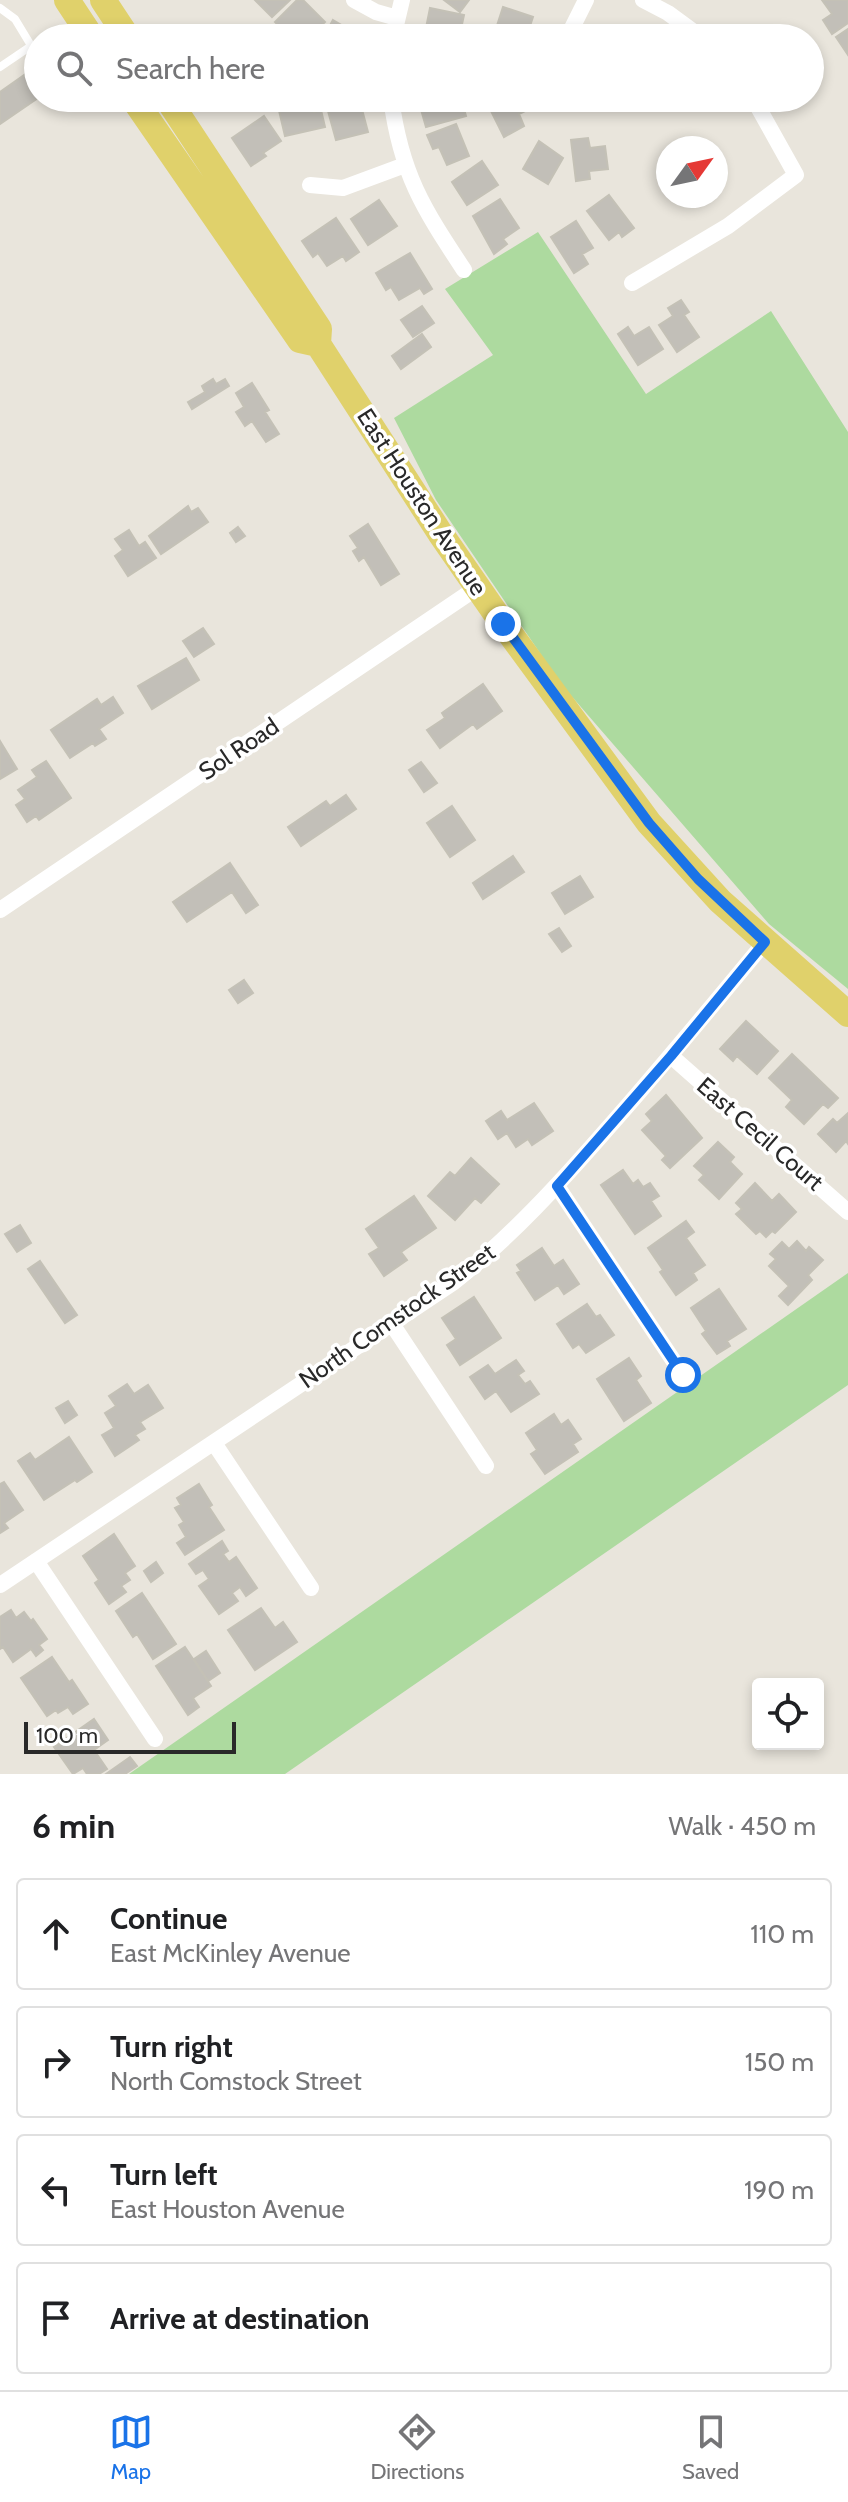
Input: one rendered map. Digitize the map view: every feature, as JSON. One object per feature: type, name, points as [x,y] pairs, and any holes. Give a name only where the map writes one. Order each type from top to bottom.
[{"type":"main road","points":[[67,0],[83,24]]},
{"type":"main road","points":[[103,0],[119,24]]},
{"type":"main road","name":"East Houston Avenue","points":[[143,112],[300,340],[318,344]]},
{"type":"main road","name":"East Houston Avenue","points":[[176,112],[319,329],[318,344],[478,587],[563,709],[649,823],[698,879],[848,1014]]},
{"type":"street","points":[[354,0],[376,12],[397,18]]},
{"type":"street","points":[[396,24],[402,0]]},
{"type":"street","points":[[574,24],[586,0]]},
{"type":"street","points":[[643,0],[683,24]]},
{"type":"street","points":[[393,112],[395,130],[415,193],[464,270]]},
{"type":"street","points":[[632,283],[728,226],[796,175],[761,112]]},
{"type":"street","points":[[310,185],[343,188],[405,165]]},
{"type":"street","name":"Sol Road","points":[[0,910],[478,587]]},
{"type":"street","name":"North Comstock Street","points":[[0,1585],[392,1324],[483,1259],[520,1226],[557,1186],[671,1056],[765,942]]},
{"type":"street","name":"East Cecil Court","points":[[671,1056],[848,1212]]},
{"type":"street","points":[[557,1186],[683,1375]]},
{"type":"street","points":[[392,1324],[486,1466]]},
{"type":"street","points":[[214,1443],[311,1588]]},
{"type":"street","points":[[36,1561],[155,1739]]},
{"type":"lane","points":[[0,8],[15,19],[24,34]]},
{"type":"lane","points":[[0,67],[24,51]]},
{"type":"green space","points":[[538,232],[646,394],[771,311],[848,432],[848,989],[769,924],[561,684],[436,500],[394,418],[493,355],[445,289]]},
{"type":"green space","points":[[848,1273],[848,1385],[285,1774],[129,1774]]},
{"type":"building","points":[[255,0],[290,0],[272,17]]},
{"type":"building","points":[[297,0],[303,0],[325,22],[277,24],[275,22]]},
{"type":"building","points":[[444,0],[469,0],[460,12]]},
{"type":"building","points":[[822,0],[848,0],[848,23],[832,34],[823,20],[832,14]]},
{"type":"building","points":[[503,7],[533,17],[531,24],[498,24]]},
{"type":"building","points":[[430,8],[464,15],[462,24],[427,24]]},
{"type":"building","points":[[848,29],[848,55],[836,37]]},
{"type":"building","points":[[24,75],[24,108],[0,124],[0,92]]},
{"type":"building","points":[[279,112],[321,112],[325,127],[285,136]]},
{"type":"building","points":[[328,112],[363,112],[368,132],[336,140]]},
{"type":"building","points":[[422,112],[465,112],[466,116],[426,127]]},
{"type":"building","points":[[492,112],[523,112],[519,114],[524,126],[504,137]]},
{"type":"building","points":[[264,116],[281,141],[251,166],[232,138]]},
{"type":"building","points":[[456,124],[469,156],[447,165],[439,147],[433,149],[427,135]]},
{"type":"building","points":[[588,138],[590,148],[605,146],[608,169],[589,171],[590,179],[576,181],[571,140]]},
{"type":"building","points":[[539,141],[563,158],[548,184],[523,169]]},
{"type":"building","points":[[482,161],[498,185],[467,205],[452,182]]},
{"type":"building","points":[[609,195],[634,228],[622,237],[619,232],[609,240],[587,211]]},
{"type":"building","points":[[500,199],[519,228],[503,239],[507,244],[494,254],[473,216]]},
{"type":"building","points":[[379,200],[397,226],[368,245],[351,219]]},
{"type":"building","points":[[336,218],[359,252],[346,261],[343,256],[327,266],[318,253],[313,257],[302,241]]},
{"type":"building","points":[[576,221],[593,248],[582,254],[588,264],[574,273],[551,237]]},
{"type":"building","points":[[410,253],[432,289],[424,294],[420,288],[399,300],[391,287],[386,290],[376,273]]},
{"type":"building","points":[[681,300],[689,312],[684,315],[699,337],[677,352],[659,325],[673,316],[668,308]]},
{"type":"building","points":[[422,306],[434,323],[413,337],[401,320]]},
{"type":"building","points":[[628,327],[634,336],[649,327],[663,349],[638,365],[618,334]]},
{"type":"building","points":[[422,334],[431,347],[401,369],[392,356]]},
{"type":"building","points":[[213,379],[216,384],[225,379],[229,386],[192,409],[188,402],[205,392],[202,386]]},
{"type":"building","points":[[252,383],[279,434],[266,442],[252,421],[245,426],[236,412],[244,407],[236,393]]},
{"type":"building","points":[[188,506],[191,512],[198,508],[208,522],[161,554],[149,536]]},
{"type":"building","points":[[368,524],[399,574],[381,585],[364,557],[359,561],[353,551],[358,548],[350,536]]},
{"type":"building","points":[[238,527],[245,536],[236,542],[230,533]]},
{"type":"building","points":[[129,530],[139,546],[145,542],[156,558],[128,576],[115,556],[123,550],[115,539]]},
{"type":"building","points":[[203,628],[214,644],[194,657],[183,641]]},
{"type":"building","points":[[186,658],[199,680],[152,709],[138,686]]},
{"type":"building","points":[[483,684],[502,711],[477,729],[473,724],[440,748],[427,730],[445,718],[442,713]]},
{"type":"building","points":[[113,697],[123,713],[99,729],[106,739],[95,746],[93,743],[70,758],[51,730],[97,699],[101,705]]},
{"type":"building","points":[[0,741],[17,769],[0,779]]},
{"type":"building","points":[[46,761],[71,798],[39,820],[36,816],[27,822],[16,805],[25,799],[18,790],[37,777],[32,770]]},
{"type":"building","points":[[421,762],[437,783],[424,792],[409,770]]},
{"type":"building","points":[[346,795],[356,809],[301,846],[288,827],[326,801],[330,806]]},
{"type":"building","points":[[452,806],[475,840],[450,857],[427,823]]},
{"type":"building","points":[[513,856],[524,872],[483,899],[473,883]]},
{"type":"building","points":[[230,863],[258,905],[246,913],[232,892],[187,922],[173,902]]},
{"type":"building","points":[[580,876],[593,897],[565,914],[552,893]]},
{"type":"building","points":[[559,928],[571,946],[562,952],[549,934]]},
{"type":"building","points":[[244,980],[253,993],[238,1003],[229,990]]},
{"type":"building","points":[[746,1021],[778,1051],[757,1074],[737,1056],[733,1061],[720,1049]]},
{"type":"building","points":[[792,1054],[838,1098],[828,1108],[823,1104],[804,1124],[786,1107],[792,1100],[769,1078]]},
{"type":"building","points":[[666,1095],[702,1138],[670,1168],[662,1160],[666,1156],[642,1130],[652,1121],[646,1114]]},
{"type":"building","points":[[534,1103],[553,1131],[532,1145],[528,1139],[516,1147],[507,1133],[498,1139],[486,1121],[501,1111],[507,1120]]},
{"type":"building","points":[[848,1113],[848,1144],[846,1141],[836,1152],[818,1134],[833,1119],[837,1123]]},
{"type":"building","points":[[718,1142],[734,1157],[730,1162],[742,1174],[719,1199],[699,1180],[704,1175],[694,1166]]},
{"type":"building","points":[[471,1158],[499,1184],[481,1203],[475,1198],[455,1220],[428,1196],[450,1172],[455,1176]]},
{"type":"building","points":[[623,1170],[633,1184],[638,1180],[643,1187],[650,1183],[659,1196],[651,1201],[661,1216],[635,1234],[601,1185]]},
{"type":"building","points":[[755,1183],[772,1201],[779,1194],[796,1212],[775,1233],[772,1231],[766,1237],[760,1231],[756,1234],[736,1214],[742,1209],[736,1203]]},
{"type":"building","points":[[414,1196],[436,1228],[401,1252],[407,1260],[384,1276],[369,1254],[379,1248],[366,1229]]},
{"type":"building","points":[[686,1221],[694,1232],[686,1238],[705,1265],[693,1273],[697,1280],[676,1295],[648,1248]]},
{"type":"building","points":[[20,1225],[31,1243],[17,1252],[5,1234]]},
{"type":"building","points":[[797,1241],[806,1251],[809,1247],[823,1260],[808,1275],[812,1280],[788,1305],[779,1296],[789,1286],[769,1266],[776,1259],[770,1254],[782,1242],[789,1249]]},
{"type":"building","points":[[542,1248],[554,1266],[563,1260],[579,1284],[564,1294],[558,1285],[535,1300],[517,1273],[521,1271],[517,1265]]},
{"type":"building","points":[[40,1261],[77,1315],[65,1323],[28,1269]]},
{"type":"building","points":[[719,1289],[746,1329],[727,1341],[730,1346],[717,1354],[702,1334],[706,1331],[691,1308]]},
{"type":"building","points":[[474,1297],[501,1338],[460,1365],[447,1345],[456,1339],[442,1318]]},
{"type":"building","points":[[587,1304],[596,1317],[600,1315],[614,1335],[586,1353],[579,1344],[573,1348],[557,1324]]},
{"type":"building","points":[[629,1358],[641,1376],[636,1380],[651,1403],[624,1421],[597,1379]]},
{"type":"building","points":[[516,1360],[524,1371],[518,1375],[525,1384],[530,1381],[539,1394],[511,1412],[496,1391],[485,1399],[470,1377],[488,1365],[495,1374]]},
{"type":"building","points":[[127,1384],[134,1394],[148,1385],[163,1408],[140,1422],[145,1429],[135,1435],[139,1440],[115,1456],[102,1435],[114,1428],[105,1413],[116,1406],[109,1396]]},
{"type":"building","points":[[68,1401],[77,1415],[65,1423],[56,1408]]},
{"type":"building","points":[[554,1414],[561,1425],[568,1420],[581,1439],[573,1444],[578,1452],[545,1474],[531,1454],[537,1450],[526,1433]]},
{"type":"building","points":[[69,1437],[92,1472],[44,1500],[18,1461],[30,1453],[35,1460]]},
{"type":"building","points":[[4,1482],[23,1510],[4,1523],[8,1528],[0,1533],[0,1484]]},
{"type":"building","points":[[199,1484],[224,1530],[185,1555],[177,1543],[186,1537],[179,1525],[184,1522],[175,1508],[181,1505],[177,1498]]},
{"type":"building","points":[[114,1534],[135,1566],[125,1573],[130,1580],[121,1586],[126,1592],[109,1604],[95,1583],[99,1580],[83,1556]]},
{"type":"building","points":[[222,1541],[228,1551],[223,1554],[229,1562],[236,1557],[257,1588],[246,1596],[240,1587],[232,1593],[238,1601],[219,1614],[199,1586],[209,1579],[203,1570],[196,1574],[189,1564]]},
{"type":"building","points":[[156,1562],[163,1573],[151,1582],[144,1571]]},
{"type":"building","points":[[142,1593],[176,1644],[153,1659],[137,1634],[133,1637],[116,1611]]},
{"type":"building","points":[[261,1608],[275,1628],[283,1622],[297,1642],[255,1670],[228,1630]]},
{"type":"building","points":[[11,1610],[16,1618],[24,1612],[31,1621],[33,1619],[47,1639],[39,1645],[43,1650],[36,1656],[31,1649],[13,1662],[3,1647],[0,1649],[0,1617]]},
{"type":"building","points":[[185,1647],[211,1686],[193,1698],[199,1707],[188,1715],[156,1666]]},
{"type":"building","points":[[206,1651],[220,1673],[208,1681],[194,1659]]},
{"type":"building","points":[[52,1657],[88,1704],[73,1714],[68,1707],[47,1716],[21,1678]]},
{"type":"building","points":[[94,1719],[108,1740],[94,1750],[107,1769],[99,1774],[87,1774],[83,1768],[73,1774],[54,1747]]},
{"type":"building","points":[[130,1757],[137,1766],[125,1774],[106,1774]]},
{"type":"route","points":[[503,624],[649,823],[698,879],[765,942],[671,1056],[557,1186],[683,1375]]}]
